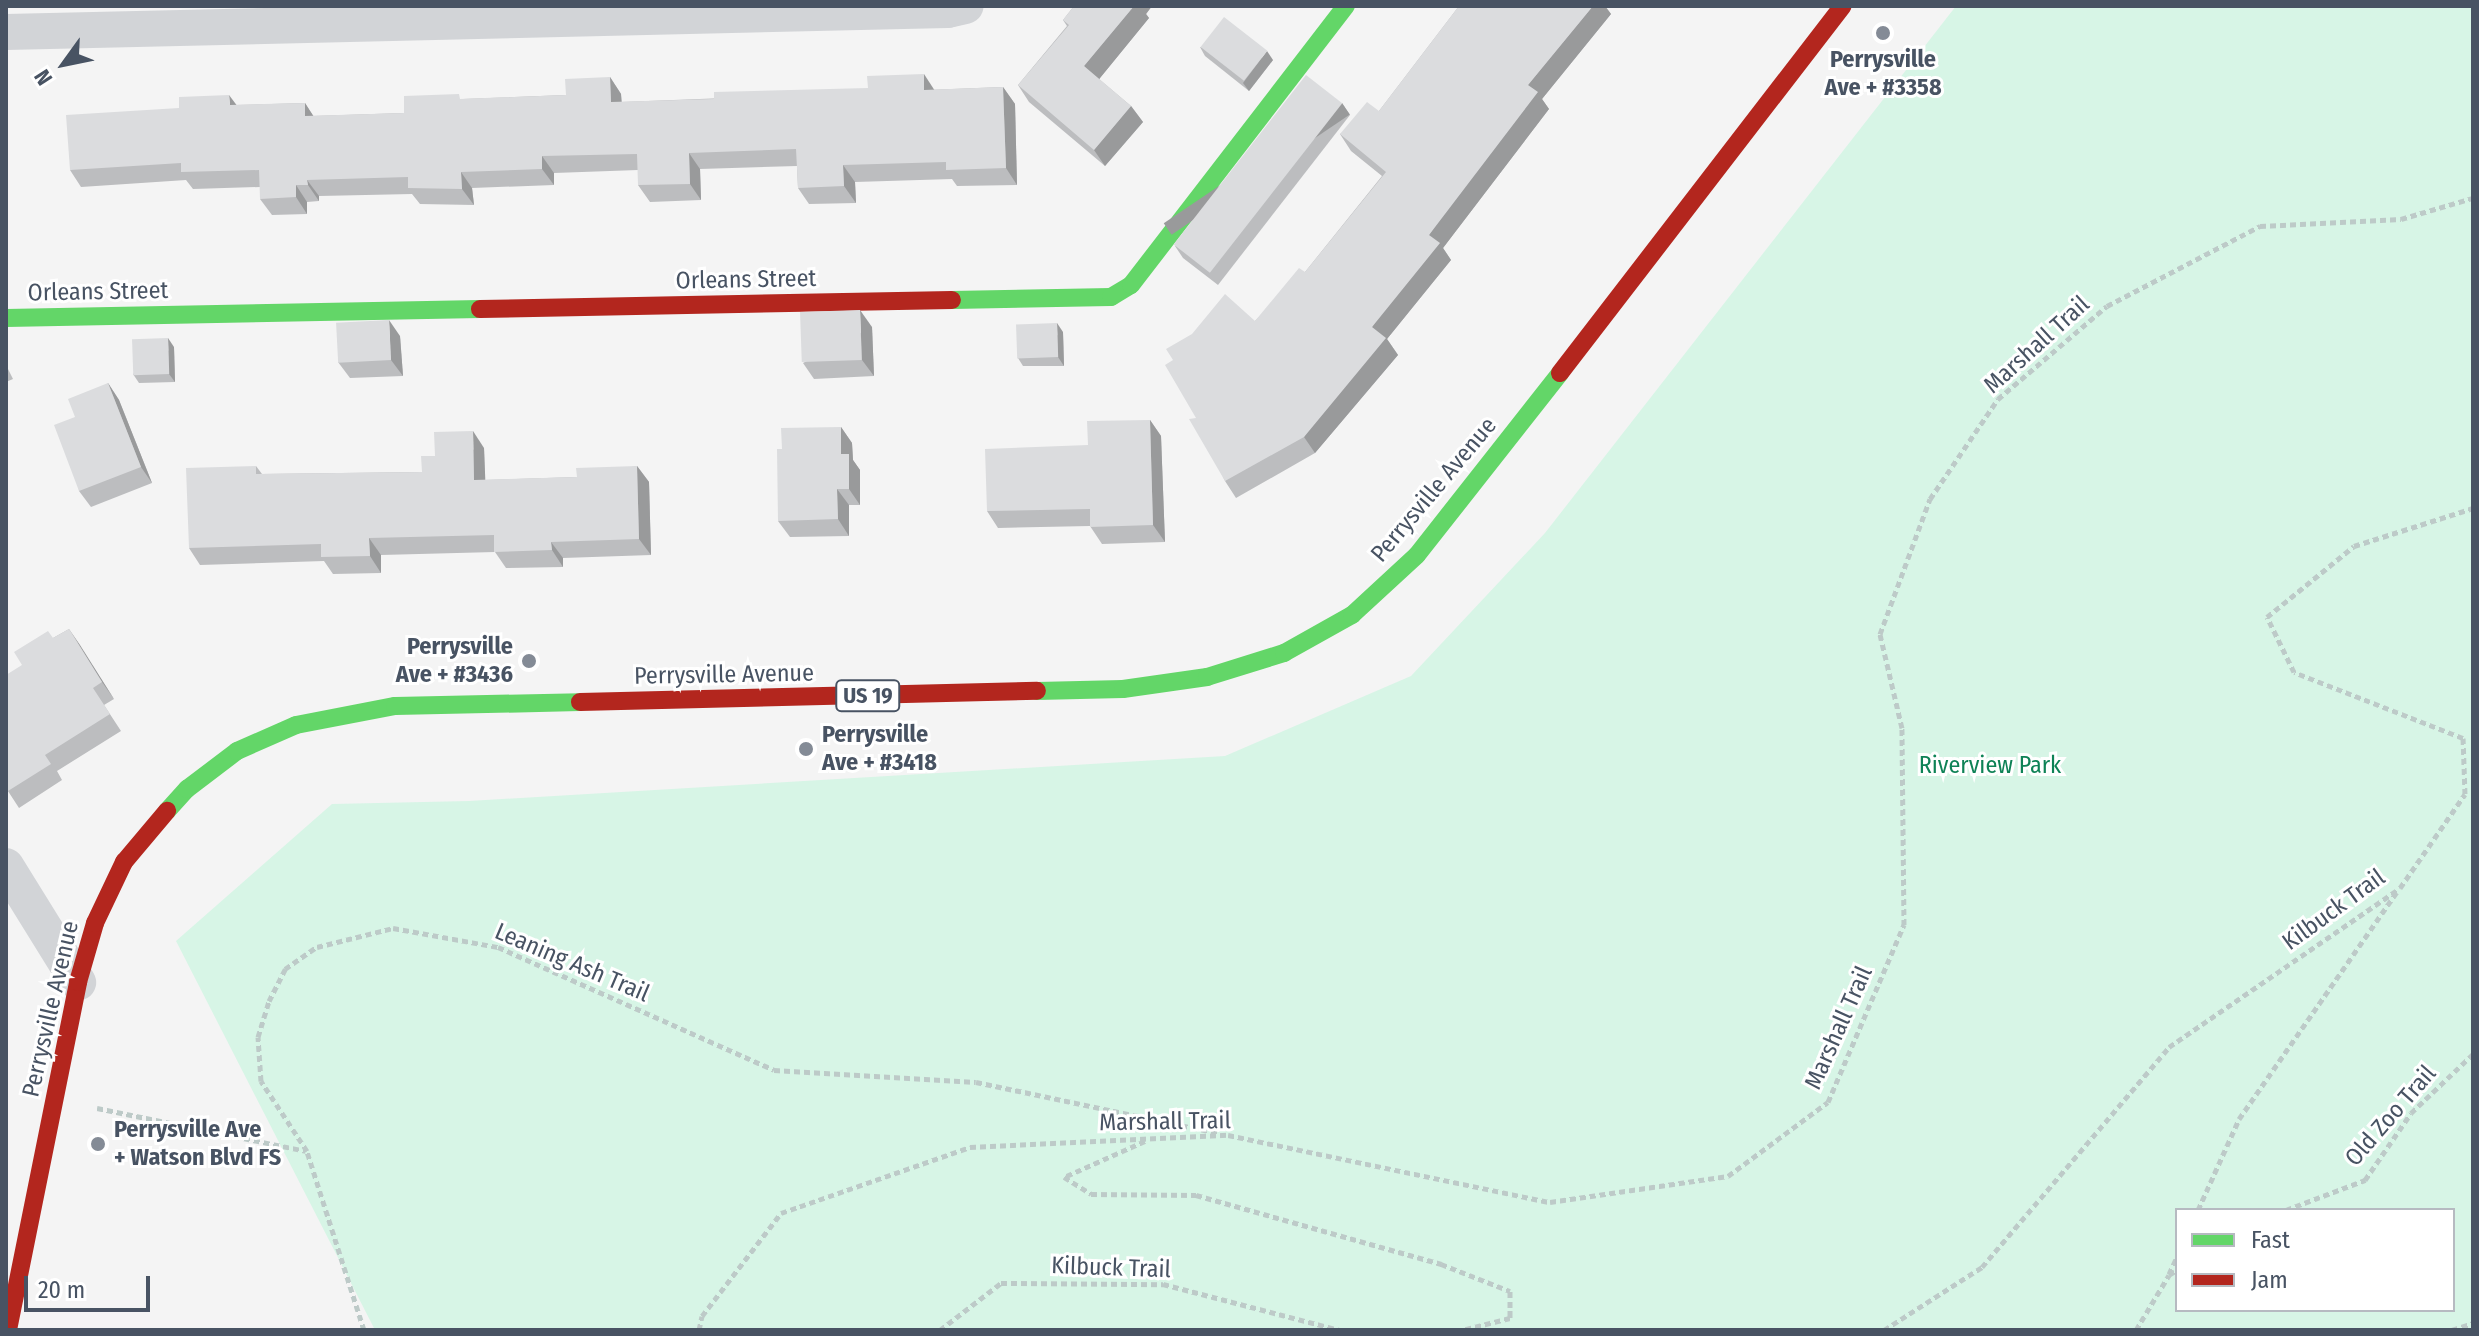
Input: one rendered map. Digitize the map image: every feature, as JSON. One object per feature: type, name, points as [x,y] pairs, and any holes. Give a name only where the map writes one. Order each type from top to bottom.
[{"type":"main road","name":"Orleans Street","points":[[6,318],[1111,297],[1131,285],[1346,6]]},
{"type":"main road","name":"Perrysville Avenue","points":[[8,1330],[78,982],[95,923],[108,891],[142,837],[187,789],[237,751],[296,725],[395,706],[1164,686],[1245,667],[1319,636],[1352,615],[1385,586],[1448,518],[1843,6]]},
{"type":"street","points":[[6,30],[20,6]]},
{"type":"street","points":[[6,30],[948,10],[966,6]]},
{"type":"street","points":[[6,866],[78,982]]},
{"type":"path","name":"Marshall Trail","points":[[699,1330],[702,1316],[781,1213],[970,1147],[1228,1135],[1550,1202],[1728,1176],[1828,1102],[1904,925],[1902,728],[1880,634],[1930,499],[1998,399],[2107,306],[2260,226],[2401,219],[2473,198]]},
{"type":"path","points":[[2473,508],[2354,546],[2267,617],[2294,672],[2463,738],[2473,738]]},
{"type":"path","name":"Kilbuck Trail","points":[[1884,1330],[1982,1267],[2169,1047],[2400,888],[2465,794],[2463,738]]},
{"type":"path","points":[[2199,1208],[2239,1119],[2400,888]]},
{"type":"path","name":"Leaning Ash Trail","points":[[364,1330],[307,1151],[261,1081],[258,1037],[269,1001],[285,969],[317,947],[393,928],[498,947],[774,1070],[976,1082],[1228,1135]]},
{"type":"path","name":"Old Zoo Trail","points":[[2291,1208],[2365,1180],[2411,1113],[2473,1054]]},
{"type":"path","points":[[54,1099],[307,1151]]},
{"type":"path","points":[[1150,1139],[1064,1177],[1091,1194],[1196,1195],[1441,1264],[1510,1291],[1510,1318],[1462,1330]]},
{"type":"path","points":[[2136,1330],[2175,1262]]},
{"type":"path","points":[[2169,1275],[2175,1271]]},
{"type":"path","name":"Kilbuck Trail","points":[[940,1330],[1001,1283],[1016,1283],[1163,1284],[1340,1330]]},
{"type":"path","points":[[2452,1330],[2473,1323]]},
{"type":"green space","name":"Riverview Park","points":[[1956,6],[2473,6],[2473,1330],[375,1330],[176,941],[332,804],[469,801],[1225,756],[1411,676],[1545,533]]},
{"type":"building","points":[[1074,6],[1134,6],[1084,66],[1131,106],[1094,150],[1018,85],[1069,25],[1063,20]]},
{"type":"building","points":[[1459,6],[1593,6],[1528,85],[1538,92],[1429,235],[1440,243],[1372,327],[1386,338],[1304,437],[1225,481],[1189,419],[1196,418],[1165,365],[1173,360],[1166,349],[1192,334],[1225,294],[1255,321],[1299,268],[1305,272],[1386,172],[1340,134],[1367,102],[1379,111]]},
{"type":"building","points":[[1224,17],[1267,51],[1244,81],[1201,47]]},
{"type":"building","points":[[924,74],[924,90],[1003,87],[1006,168],[946,170],[946,162],[843,165],[844,186],[798,188],[796,149],[689,153],[690,184],[638,185],[637,154],[542,156],[542,169],[461,172],[462,189],[408,188],[408,177],[307,180],[308,185],[296,185],[296,197],[260,199],[259,170],[181,172],[181,163],[70,170],[66,115],[179,108],[179,97],[229,95],[230,105],[305,103],[305,116],[404,113],[404,96],[459,94],[460,99],[566,95],[565,79],[610,77],[611,102],[714,99],[714,92],[868,88],[867,76]]},
{"type":"building","points":[[1306,75],[1342,103],[1210,273],[1174,244]]},
{"type":"building","points":[[860,310],[862,360],[802,362],[800,312]]},
{"type":"building","points":[[389,320],[391,360],[338,363],[336,323]]},
{"type":"building","points":[[1057,323],[1058,357],[1017,358],[1016,324]]},
{"type":"building","points":[[168,338],[169,374],[133,375],[132,339]]},
{"type":"building","points":[[108,383],[141,467],[79,491],[54,425],[75,417],[68,399]]},
{"type":"building","points":[[1150,420],[1153,525],[1090,527],[1090,509],[987,511],[985,449],[1088,445],[1087,421]]},
{"type":"building","points":[[841,427],[841,454],[849,454],[849,489],[837,489],[838,519],[778,521],[777,449],[782,449],[781,428]]},
{"type":"building","points":[[473,431],[474,480],[577,477],[576,468],[637,466],[639,539],[551,542],[552,550],[494,552],[494,535],[369,538],[370,556],[321,557],[321,544],[189,548],[186,468],[256,466],[256,474],[422,472],[421,456],[435,456],[434,432]]},
{"type":"building","points":[[69,629],[102,682],[93,688],[110,714],[45,755],[51,764],[8,791],[6,675],[22,665],[14,652],[48,631],[53,638]]},
{"type":"traffic: fast","points":[[952,300],[1111,297],[1131,285],[1346,6]]},
{"type":"traffic: fast","points":[[6,318],[480,309]]},
{"type":"traffic: fast","points":[[1037,691],[1123,689],[1207,677],[1284,653],[1352,615],[1417,555],[1560,373]]},
{"type":"traffic: fast","points":[[167,811],[187,789],[237,751],[296,725],[395,706],[580,702]]},
{"type":"traffic: jam","points":[[1560,373],[1843,6]]},
{"type":"traffic: jam","points":[[480,309],[952,300]]},
{"type":"traffic: jam","points":[[580,702],[1037,691]]},
{"type":"traffic: jam","points":[[8,1330],[78,982],[95,923],[124,862],[167,811]]},
{"type":"place","name":"Perrysville Ave + #3358","points":[[1883,33]]},
{"type":"place","name":"Perrysville Ave + #3436","points":[[529,661]]},
{"type":"place","name":"Perrysville Ave + #3418","points":[[806,749]]},
{"type":"place","name":"Perrysville Ave + Watson Blvd FS","points":[[98,1144]]}]
